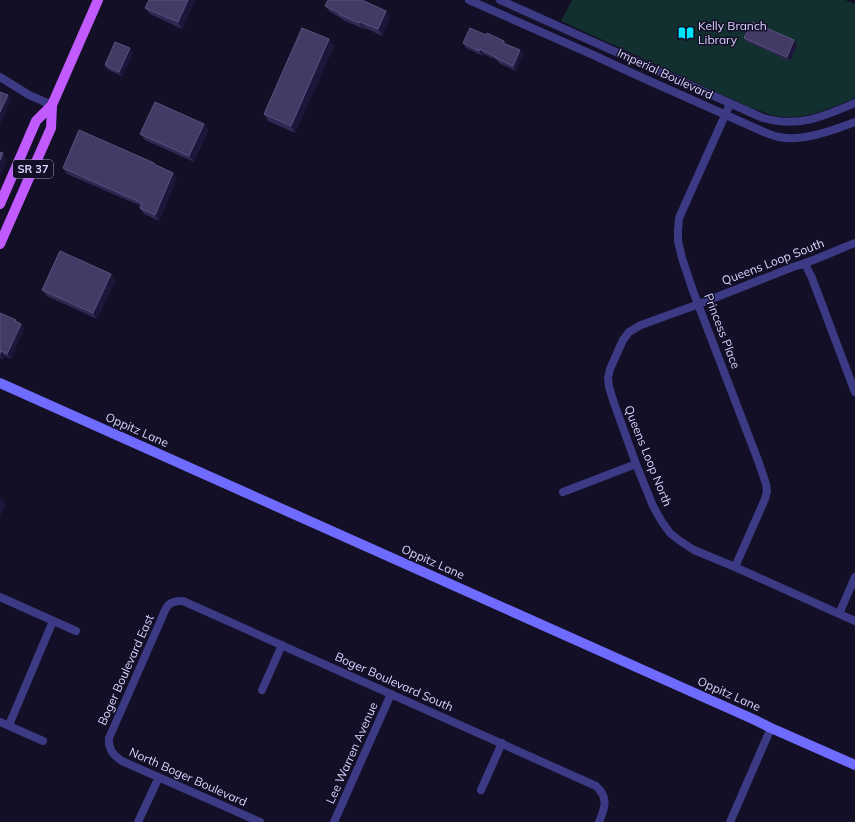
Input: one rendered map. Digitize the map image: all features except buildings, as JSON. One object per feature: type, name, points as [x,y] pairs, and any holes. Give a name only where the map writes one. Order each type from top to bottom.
[{"type":"main road","name":"SR 37","points":[[0,244],[51,128],[52,105],[98,0]]},
{"type":"main road","name":"SR 37","points":[[0,204],[36,121],[52,105]]},
{"type":"street","name":"Imperial Boulevard","points":[[469,0],[764,132],[781,137],[798,138],[828,132],[855,122]]},
{"type":"street","name":"Imperial Boulevard","points":[[500,0],[763,118],[776,121],[801,122],[813,120],[855,103]]},
{"type":"street","points":[[0,77],[29,96],[52,105]]},
{"type":"street","name":"Princess Place","points":[[730,104],[679,218],[678,230],[679,249],[693,291],[755,451],[766,484],[767,491],[765,499],[735,567]]},
{"type":"street","name":"Queens Loop South","points":[[699,304],[764,278],[806,264],[826,254],[855,243]]},
{"type":"street","points":[[806,264],[855,392]]},
{"type":"street","name":"Queens Loop North","points":[[699,304],[641,325],[629,332],[623,340],[610,369],[608,378],[609,387],[614,403],[636,464],[654,506],[662,522],[670,532],[694,550],[855,621]]},
{"type":"street","name":"Oppitz Lane","points":[[0,383],[855,765]]},
{"type":"street","points":[[562,492],[636,464]]},
{"type":"street","points":[[839,614],[855,578]]},
{"type":"street","points":[[0,597],[76,631]]},
{"type":"street","name":"Boger Boulevard South","points":[[170,603],[183,601],[596,786],[601,790],[604,796],[605,806],[599,822]]},
{"type":"street","name":"Boger Boulevard East","points":[[110,749],[109,738],[164,611],[170,603]]},
{"type":"street","points":[[9,725],[53,621]]},
{"type":"street","points":[[262,690],[282,645]]},
{"type":"street","name":"Lee Warren Avenue","points":[[334,822],[391,694]]},
{"type":"street","points":[[0,722],[43,741]]},
{"type":"street","points":[[730,822],[771,728]]},
{"type":"street","points":[[481,790],[502,743]]},
{"type":"street","name":"North Boger Boulevard","points":[[110,749],[113,754],[122,761],[260,822]]},
{"type":"street","points":[[138,822],[159,777]]},
{"type":"green space","points":[[572,0],[845,0],[855,4],[855,98],[826,110],[797,117],[775,116],[751,108],[561,21]]},
{"type":"place","name":"Kelly Branch Library","points":[[686,33]]}]
